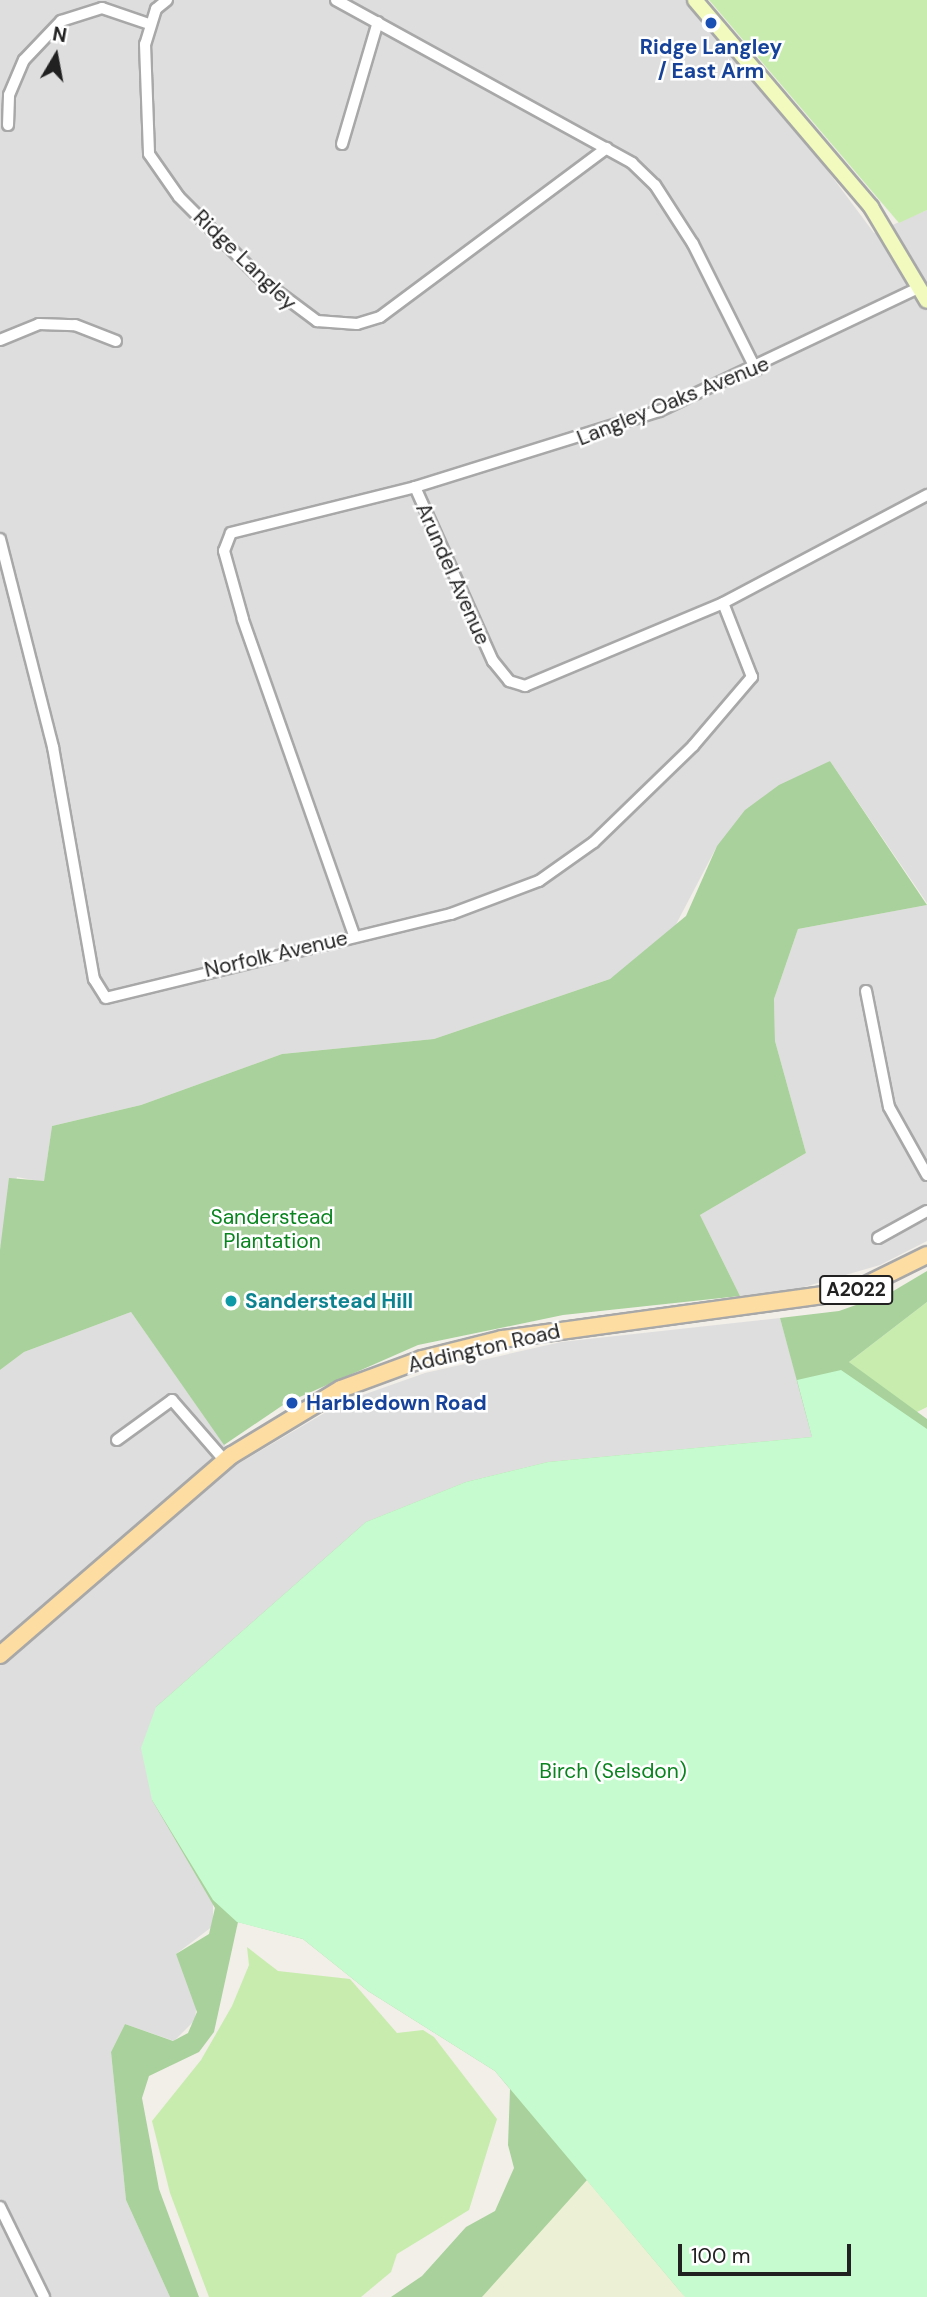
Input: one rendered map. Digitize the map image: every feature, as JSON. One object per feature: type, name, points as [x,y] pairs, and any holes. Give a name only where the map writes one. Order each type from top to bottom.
[{"type":"main road","points":[[695,0],[871,206],[927,301]]},
{"type":"main road","name":"Addington Road","points":[[0,1655],[225,1461],[296,1411],[422,1359],[568,1329],[822,1298],[865,1287],[927,1255]]},
{"type":"street","points":[[8,125],[9,95],[24,60],[61,21],[102,8],[149,24],[167,0]]},
{"type":"street","points":[[336,0],[607,148],[655,184],[693,244],[756,370]]},
{"type":"street","points":[[342,144],[378,22]]},
{"type":"street","name":"Ridge Langley","points":[[149,24],[144,128],[159,173],[261,280],[317,321],[357,324],[380,317],[607,148]]},
{"type":"street","name":"Langley Oaks Avenue","points":[[415,487],[572,442],[756,370],[920,287]]},
{"type":"street","points":[[0,340],[39,324],[75,325],[116,341]]},
{"type":"street","name":"Arundel Avenue","points":[[354,935],[286,753],[225,540],[240,529],[415,487],[487,651],[518,685],[723,603],[927,495]]},
{"type":"street","name":"Norfolk Avenue","points":[[0,539],[53,747],[97,992],[116,998],[503,899],[594,842],[694,746],[752,677],[723,603]]},
{"type":"street","points":[[866,992],[889,1107],[927,1175]]},
{"type":"street","points":[[878,1238],[927,1211]]},
{"type":"street","points":[[117,1440],[172,1400],[225,1461]]},
{"type":"street","points":[[0,2207],[44,2297]]},
{"type":"shaded area","points":[[0,0],[686,0],[778,104],[874,233],[927,210],[927,903],[830,761],[717,846],[671,934],[610,979],[434,1039],[282,1054],[141,1105],[52,1126],[44,1182],[17,1177],[0,1250]]},
{"type":"shaded area","points":[[927,905],[927,1241],[880,1265],[797,1289],[740,1296],[700,1215],[806,1153],[775,1041],[774,999],[798,929]]},
{"type":"shaded area","points":[[131,1312],[238,1464],[343,1402],[425,1373],[561,1342],[780,1318],[813,1437],[548,1462],[466,1482],[366,1522],[213,1900],[213,1926],[176,1954],[197,1999],[195,2020],[174,2041],[125,2024],[111,2052],[126,2200],[170,2297],[0,2297],[0,1370],[24,1352]]},
{"type":"green space","points":[[709,0],[927,0],[927,210],[899,223]]},
{"type":"green space","name":"Sanderstead Plantation","points":[[830,761],[927,905],[798,929],[774,999],[775,1041],[806,1153],[700,1215],[740,1296],[563,1315],[418,1345],[286,1403],[224,1445],[131,1312],[24,1352],[0,1370],[0,1250],[9,1178],[44,1181],[52,1126],[141,1105],[282,1054],[434,1039],[610,979],[686,916],[717,846],[745,810],[779,785]]},
{"type":"green space","points":[[927,1271],[927,1302],[849,1362],[927,1419],[927,1490],[156,1707],[366,1522],[466,1482],[548,1462],[812,1437],[780,1318],[839,1311],[890,1293]]},
{"type":"green space","points":[[927,1302],[927,1407],[915,1413],[849,1362]]},
{"type":"green space","name":"Birch (Selsdon)","points":[[841,1370],[927,1429],[927,2297],[685,2297],[495,2071],[368,1991],[303,1939],[237,1922],[213,1900],[152,1800],[141,1748],[156,1707],[366,1522],[466,1482],[548,1462],[812,1437],[797,1380]]},
{"type":"green space","points":[[167,1795],[372,1896],[685,2297],[587,2180],[482,2297],[391,2297],[422,2276],[466,2227],[495,2211],[514,2168],[508,2145],[510,2089],[495,2071],[368,1991],[303,1939],[238,1922],[214,2032],[199,2052],[149,2076],[142,2098],[159,2189],[199,2297],[170,2297],[126,2200],[111,2052],[125,2024],[173,2041],[188,2033],[197,2012],[176,1954],[209,1934],[215,1908],[152,1800]]},
{"type":"green space","points":[[247,1947],[278,1971],[350,1979],[397,2033],[423,2030],[434,2037],[497,2119],[469,2210],[397,2254],[391,2272],[361,2297],[209,2297],[170,2193],[152,2121],[201,2060],[232,2006],[249,1965]]},
{"type":"green space","points":[[587,2180],[685,2297],[482,2297],[540,2226]]},
{"type":"place","name":"Ridge Langley / East Arm","points":[[711,23]]},
{"type":"place","name":"Sanderstead Hill","points":[[231,1301]]},
{"type":"place","name":"Harbledown Road","points":[[292,1403]]}]
